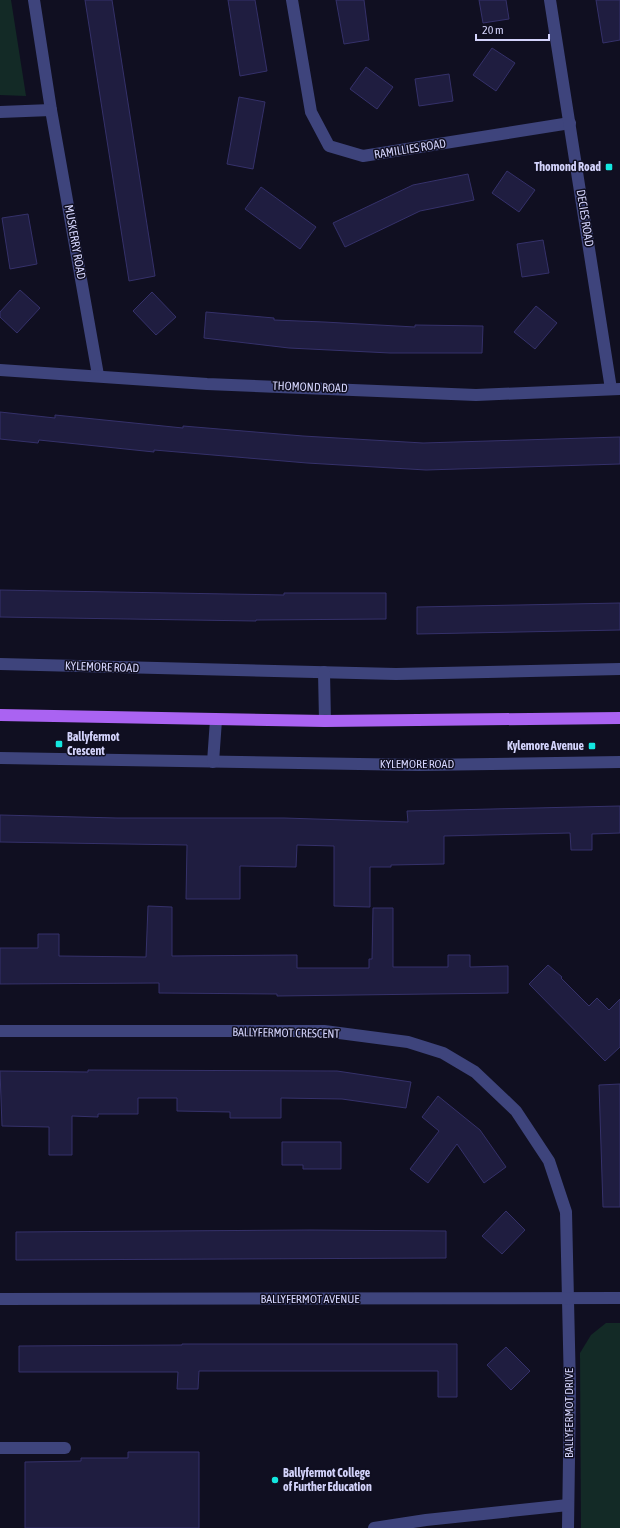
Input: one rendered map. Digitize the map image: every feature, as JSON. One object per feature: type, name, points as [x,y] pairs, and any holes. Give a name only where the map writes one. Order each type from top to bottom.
[{"type":"main road","points":[[0,714],[216,720],[325,721],[620,718]]},
{"type":"street","name":"MUSKERRY ROAD","points":[[34,0],[51,110],[98,375]]},
{"type":"street","name":"RAMILLIES ROAD","points":[[292,0],[311,112],[329,146],[363,156],[570,123]]},
{"type":"street","name":"DECIES ROAD","points":[[550,0],[616,389]]},
{"type":"street","points":[[0,112],[51,110]]},
{"type":"street","name":"THOMOND ROAD","points":[[0,370],[98,375],[207,384],[476,394],[616,389]]},
{"type":"street","name":"KYLEMORE ROAD","points":[[0,664],[396,674],[620,669]]},
{"type":"street","points":[[324,672],[325,721]]},
{"type":"street","points":[[213,762],[216,720]]},
{"type":"street","name":"KYLEMORE ROAD","points":[[0,758],[420,764],[620,762]]},
{"type":"street","name":"BALLYFERMOT CRESCENT","points":[[0,1030],[324,1031],[408,1042],[443,1053],[475,1072],[516,1111],[549,1161],[566,1212],[568,1299]]},
{"type":"street","name":"BALLYFERMOT AVENUE","points":[[0,1299],[620,1298]]},
{"type":"street","name":"BALLYFERMOT DRIVE","points":[[568,1299],[570,1388],[568,1528]]},
{"type":"street","points":[[0,1448],[65,1448]]},
{"type":"street","points":[[374,1528],[463,1515],[568,1505]]},
{"type":"green space","points":[[0,0],[11,0],[26,96],[0,95]]},
{"type":"green space","points":[[606,1323],[620,1323],[620,1528],[581,1528],[580,1353],[591,1335]]},
{"type":"building","points":[[85,0],[112,0],[155,276],[129,281]]},
{"type":"building","points":[[228,0],[255,0],[267,71],[240,76]]},
{"type":"building","points":[[336,0],[364,0],[369,40],[344,44]]},
{"type":"building","points":[[479,0],[506,0],[509,19],[483,23]]},
{"type":"building","points":[[596,0],[620,0],[620,40],[603,43]]},
{"type":"building","points":[[492,48],[515,63],[496,91],[473,75]]},
{"type":"building","points":[[366,67],[393,87],[377,109],[350,89]]},
{"type":"building","points":[[449,74],[453,101],[419,106],[415,79]]},
{"type":"building","points":[[239,97],[265,102],[253,169],[227,164]]},
{"type":"building","points":[[507,171],[535,190],[519,212],[492,193]]},
{"type":"building","points":[[468,174],[474,200],[420,211],[345,247],[333,223],[413,185]]},
{"type":"building","points":[[261,187],[316,227],[300,249],[245,209]]},
{"type":"building","points":[[28,214],[37,264],[10,269],[2,218]]},
{"type":"building","points":[[543,240],[549,273],[522,277],[517,244]]},
{"type":"building","points":[[20,290],[40,308],[17,333],[0,317],[0,312]]},
{"type":"building","points":[[152,292],[176,317],[156,335],[133,311]]},
{"type":"building","points":[[536,306],[557,323],[535,349],[514,332]]},
{"type":"building","points":[[206,312],[274,318],[274,320],[415,327],[415,325],[483,326],[482,353],[390,353],[289,348],[204,338]]},
{"type":"building","points":[[0,412],[55,418],[55,415],[183,428],[183,426],[303,436],[423,443],[620,437],[620,464],[426,470],[307,463],[154,450],[154,452],[39,440],[38,443],[0,439]]},
{"type":"building","points":[[0,590],[284,595],[284,593],[386,593],[386,619],[256,621],[0,617]]},
{"type":"building","points":[[620,603],[620,630],[417,634],[417,607]]},
{"type":"building","points":[[620,806],[620,833],[592,834],[592,850],[571,850],[570,833],[444,836],[444,864],[370,867],[370,907],[334,906],[334,846],[297,845],[296,867],[240,866],[240,899],[186,899],[187,845],[0,842],[0,815],[117,818],[284,818],[408,822],[407,811]]},
{"type":"building","points":[[148,906],[172,907],[172,956],[297,955],[297,968],[369,968],[369,959],[372,959],[373,908],[393,908],[393,967],[448,967],[448,955],[470,955],[470,967],[508,966],[508,993],[277,996],[277,994],[159,993],[159,983],[0,984],[0,948],[38,948],[38,934],[59,934],[59,956],[146,957]]},
{"type":"building","points":[[548,965],[562,977],[561,978],[589,1006],[597,998],[609,1010],[620,999],[620,1047],[605,1061],[529,984]]},
{"type":"building","points":[[88,1070],[337,1071],[411,1082],[406,1108],[342,1099],[281,1098],[281,1118],[230,1118],[230,1112],[177,1111],[177,1098],[138,1098],[138,1114],[98,1114],[98,1117],[72,1116],[72,1155],[49,1155],[49,1127],[2,1126],[0,1071],[88,1072]]},
{"type":"building","points":[[620,1084],[620,1207],[603,1207],[599,1085]]},
{"type":"building","points":[[438,1096],[480,1130],[506,1167],[484,1183],[457,1144],[428,1183],[410,1169],[439,1131],[422,1117]]},
{"type":"building","points":[[282,1142],[341,1142],[341,1169],[303,1169],[303,1165],[282,1165]]},
{"type":"building","points":[[506,1211],[525,1230],[502,1254],[482,1236]]},
{"type":"building","points":[[310,1230],[446,1231],[446,1258],[16,1260],[16,1232]]},
{"type":"building","points":[[182,1344],[457,1344],[457,1397],[438,1397],[438,1371],[199,1371],[198,1389],[177,1389],[178,1372],[19,1372],[19,1346]]},
{"type":"building","points":[[506,1347],[530,1371],[511,1390],[487,1365]]},
{"type":"building","points":[[128,1452],[199,1452],[199,1528],[25,1528],[25,1462],[81,1461],[81,1458],[128,1458]]},
{"type":"place","name":"Thomond Road","points":[[609,167]]},
{"type":"place","name":"Ballyfermot Crescent","points":[[59,744]]},
{"type":"place","name":"Kylemore Avenue","points":[[592,746]]},
{"type":"place","name":"Ballyfermot College of Further Education","points":[[275,1480]]}]
